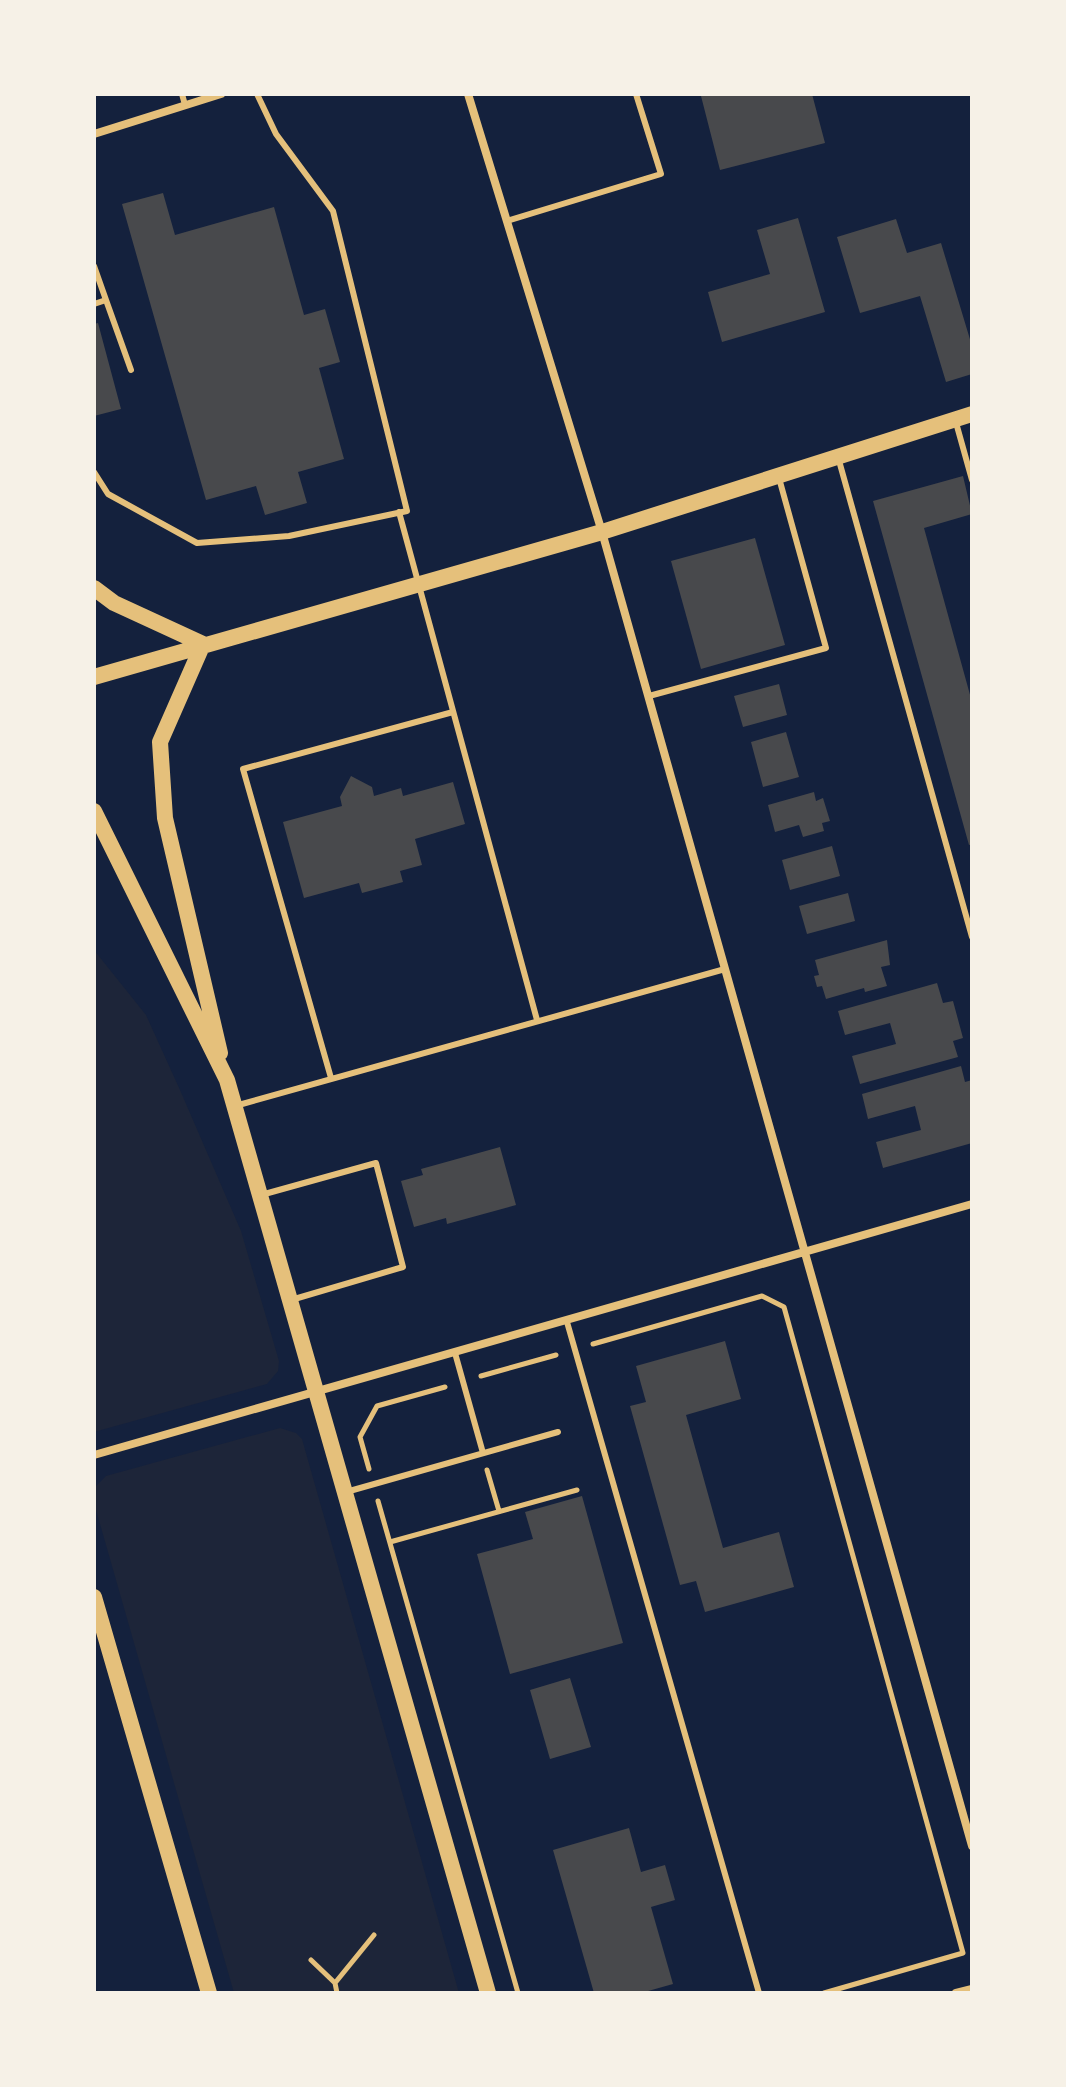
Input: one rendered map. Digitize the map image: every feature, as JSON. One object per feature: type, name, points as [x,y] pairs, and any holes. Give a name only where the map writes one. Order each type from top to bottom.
[{"type":"main road","points":[[94,677],[602,532],[972,414]]},
{"type":"main road","points":[[94,588],[114,603],[203,644]]},
{"type":"main road","points":[[203,644],[160,742],[165,818],[227,1080],[488,1993]]},
{"type":"main road","points":[[94,811],[227,1080]]},
{"type":"main road","points":[[94,1597],[209,1993]]},
{"type":"street","points":[[94,134],[221,94]]},
{"type":"street","points":[[468,94],[602,532],[972,1846]]},
{"type":"street","points":[[94,1455],[972,1204]]},
{"type":"street","points":[[956,1993],[972,1989]]},
{"type":"lane","points":[[182,94],[185,105]]},
{"type":"lane","points":[[94,472],[108,494],[197,543],[289,536],[407,511],[333,211],[276,134],[257,94]]},
{"type":"lane","points":[[507,221],[661,174],[636,94]]},
{"type":"lane","points":[[94,266],[131,370]]},
{"type":"lane","points":[[94,304],[106,300]]},
{"type":"lane","points":[[955,419],[972,480]]},
{"type":"lane","points":[[838,457],[972,937]]},
{"type":"lane","points":[[649,696],[826,648],[778,476]]},
{"type":"lane","points":[[399,512],[537,1020]]},
{"type":"lane","points":[[331,1078],[243,769],[453,712]]},
{"type":"lane","points":[[235,1106],[725,969]]},
{"type":"lane","points":[[261,1195],[376,1163],[403,1267],[291,1300]]},
{"type":"lane","points":[[567,1322],[759,1993]]},
{"type":"lane","points":[[455,1353],[483,1453]]},
{"type":"lane","points":[[346,1492],[558,1432]]},
{"type":"path","points":[[518,1993],[360,1437],[377,1406],[762,1296],[784,1307],[963,1953],[824,1993]]},
{"type":"path","points":[[483,1453],[499,1511]]},
{"type":"path","points":[[390,1542],[577,1490]]},
{"type":"path","points":[[335,1983],[374,1935]]},
{"type":"path","points":[[311,1960],[335,1983],[337,1993]]},
{"type":"shaded area","points":[[94,950],[146,1015],[180,1090],[241,1231],[279,1361],[278,1371],[267,1384],[94,1432]]},
{"type":"shaded area","points":[[280,1428],[296,1433],[302,1439],[459,1993],[234,1993],[94,1503],[94,1488],[106,1476]]},
{"type":"building","points":[[812,94],[825,143],[720,170],[701,96]]},
{"type":"building","points":[[163,193],[175,235],[274,207],[304,315],[325,309],[340,362],[319,368],[344,459],[298,472],[307,503],[265,515],[256,486],[206,500],[122,204]]},
{"type":"building","points":[[798,218],[825,312],[722,342],[708,292],[770,274],[757,230]]},
{"type":"building","points":[[896,219],[907,253],[941,243],[972,346],[972,374],[946,382],[920,296],[860,313],[837,237]]},
{"type":"building","points":[[98,323],[121,409],[94,416],[94,324]]},
{"type":"building","points":[[963,476],[972,514],[924,528],[972,702],[972,844],[969,845],[873,501]]},
{"type":"building","points":[[755,538],[785,645],[701,669],[671,561]]},
{"type":"building","points":[[779,684],[787,715],[743,727],[734,696]]},
{"type":"building","points":[[786,732],[799,777],[763,787],[751,742]]},
{"type":"building","points":[[351,776],[372,787],[374,796],[401,788],[403,796],[453,782],[465,824],[415,839],[422,865],[400,871],[403,882],[362,893],[359,883],[304,898],[283,822],[342,806],[340,797]]},
{"type":"building","points":[[814,792],[816,801],[823,798],[830,821],[822,823],[824,831],[803,837],[799,825],[775,832],[768,805]]},
{"type":"building","points":[[832,846],[840,876],[790,890],[782,860]]},
{"type":"building","points":[[848,893],[855,921],[807,934],[799,906]]},
{"type":"building","points":[[887,940],[890,965],[881,967],[887,986],[865,992],[864,988],[826,999],[822,986],[817,987],[814,976],[819,975],[815,960]]},
{"type":"building","points":[[937,983],[943,1003],[953,1001],[963,1038],[953,1041],[958,1057],[860,1084],[852,1056],[896,1044],[890,1023],[845,1035],[838,1011]]},
{"type":"building","points":[[961,1066],[965,1082],[972,1080],[972,1143],[883,1168],[876,1142],[921,1130],[915,1106],[868,1119],[862,1094]]},
{"type":"building","points":[[500,1147],[516,1205],[447,1224],[446,1218],[414,1227],[401,1181],[423,1175],[421,1169]]},
{"type":"building","points":[[725,1341],[741,1399],[686,1415],[723,1548],[779,1532],[794,1587],[705,1612],[696,1581],[680,1585],[630,1406],[646,1402],[636,1366]]},
{"type":"building","points":[[582,1496],[623,1643],[510,1674],[477,1554],[533,1539],[525,1512]]},
{"type":"building","points":[[570,1678],[591,1747],[550,1759],[530,1690]]},
{"type":"building","points":[[629,1828],[641,1872],[665,1865],[675,1900],[651,1907],[673,1984],[641,1993],[594,1993],[553,1850]]}]
